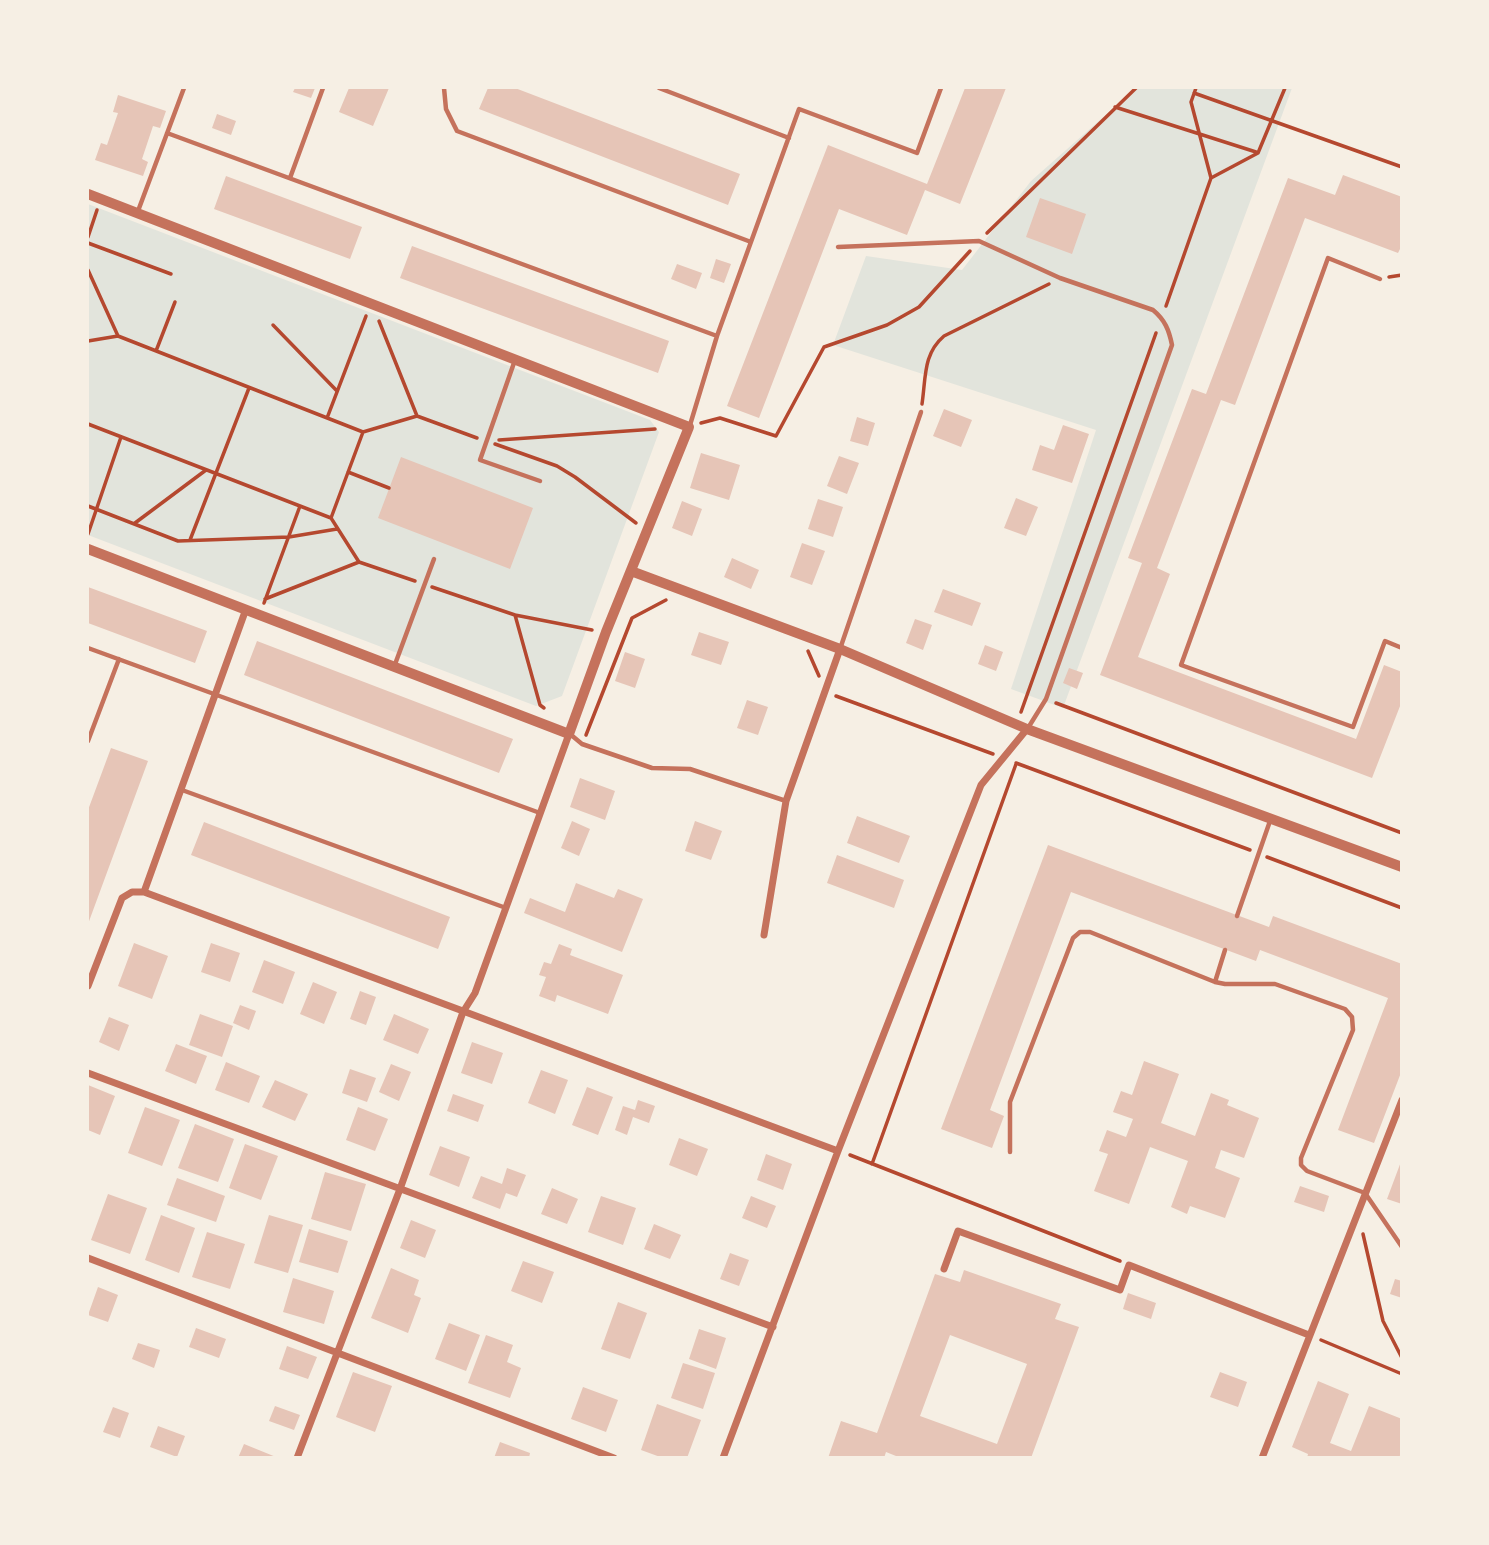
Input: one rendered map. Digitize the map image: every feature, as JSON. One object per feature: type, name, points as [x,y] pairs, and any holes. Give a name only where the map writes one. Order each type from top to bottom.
[{"type":"street","points":[[88,194],[689,427],[606,632],[475,993],[463,1012],[400,1189],[297,1458]]},
{"type":"street","points":[[88,549],[569,734]]},
{"type":"street","points":[[631,571],[840,649],[1022,726],[1402,867]]},
{"type":"street","points":[[144,892],[246,608]]},
{"type":"street","points":[[764,936],[786,801],[840,649]]},
{"type":"street","points":[[723,1458],[838,1151],[981,785],[1022,726]]},
{"type":"street","points":[[88,986],[122,898],[132,892],[144,892],[838,1151]]},
{"type":"street","points":[[88,1073],[773,1327]]},
{"type":"street","points":[[1262,1458],[1402,1100]]},
{"type":"street","points":[[944,1269],[958,1231],[1120,1290],[1129,1265],[1310,1335]]},
{"type":"street","points":[[88,1258],[614,1458]]},
{"type":"lane","points":[[138,213],[184,88]]},
{"type":"lane","points":[[290,178],[323,88]]},
{"type":"lane","points":[[444,88],[446,109],[457,131],[751,242]]},
{"type":"lane","points":[[659,88],[789,138]]},
{"type":"lane","points":[[689,427],[717,336],[799,108],[917,153],[941,88]]},
{"type":"lane","points":[[167,133],[717,336]]},
{"type":"lane","points":[[838,247],[979,241],[1060,278],[1153,310],[1168,328],[1172,345],[1046,699],[1022,726]]},
{"type":"lane","points":[[1380,279],[1328,258],[1181,665],[1353,727],[1385,641],[1402,648]]},
{"type":"lane","points":[[515,359],[481,460],[540,481]]},
{"type":"lane","points":[[840,649],[922,412]]},
{"type":"lane","points":[[394,668],[434,559]]},
{"type":"lane","points":[[88,648],[541,813]]},
{"type":"lane","points":[[88,741],[119,659]]},
{"type":"lane","points":[[569,734],[582,744],[652,768],[690,769],[786,801]]},
{"type":"lane","points":[[181,789],[506,908]]},
{"type":"lane","points":[[1237,916],[1271,818]]},
{"type":"lane","points":[[1010,1152],[1010,1101],[1073,938],[1080,932],[1090,932],[1214,982],[1275,984],[1345,1009],[1352,1017],[1353,1030],[1301,1158],[1301,1166],[1307,1171],[1365,1193],[1402,1247]]},
{"type":"lane","points":[[1214,982],[1225,950]]},
{"type":"path","points":[[689,427],[720,418],[776,436],[824,347],[887,325],[919,307],[979,241],[1136,88]]},
{"type":"path","points":[[1211,178],[1258,153],[1285,88]]},
{"type":"path","points":[[1022,726],[1028,693],[1211,178],[1191,102],[1195,90],[1402,167]]},
{"type":"path","points":[[1115,107],[1258,153]]},
{"type":"path","points":[[88,237],[101,199]]},
{"type":"path","points":[[88,243],[171,274]]},
{"type":"path","points":[[88,270],[118,336]]},
{"type":"path","points":[[922,412],[928,358],[933,346],[944,336],[1060,278]]},
{"type":"path","points":[[156,351],[175,302]]},
{"type":"path","points":[[327,418],[371,303]]},
{"type":"path","points":[[371,303],[417,416]]},
{"type":"path","points":[[273,325],[337,391]]},
{"type":"path","points":[[88,341],[118,336],[363,432],[331,518]]},
{"type":"path","points":[[190,540],[249,388]]},
{"type":"path","points":[[88,424],[331,518],[359,562],[515,615],[606,632]]},
{"type":"path","points":[[487,441],[662,429]]},
{"type":"path","points":[[88,536],[121,437]]},
{"type":"path","points":[[134,524],[206,470]]},
{"type":"path","points":[[348,472],[389,488]]},
{"type":"path","points":[[88,506],[178,541],[289,537],[338,529]]},
{"type":"path","points":[[259,614],[300,506]]},
{"type":"path","points":[[265,599],[359,562]]},
{"type":"path","points":[[582,744],[632,618],[666,600]]},
{"type":"path","points":[[515,615],[540,705],[550,715]]},
{"type":"path","points":[[807,650],[825,692]]},
{"type":"path","points":[[1028,693],[1402,833]]},
{"type":"path","points":[[1016,763],[1402,908]]},
{"type":"path","points":[[838,1151],[1129,1265]]},
{"type":"path","points":[[1358,1210],[1383,1321],[1402,1358]]},
{"type":"path","points":[[1310,1335],[1402,1374]]},
{"type":"shaded area","points":[[1136,88],[1292,88],[1063,708],[1011,689],[1096,430],[833,345],[866,256],[962,270],[1031,181]]},
{"type":"shaded area","points":[[88,204],[650,420],[659,432],[562,696],[536,706],[88,535]]},
{"type":"building","points":[[295,88],[315,88],[311,98],[293,92]]},
{"type":"building","points":[[349,88],[389,88],[373,126],[339,112]]},
{"type":"building","points":[[488,88],[515,88],[740,174],[728,205],[479,109]]},
{"type":"building","points":[[965,88],[1006,88],[960,204],[925,190],[907,235],[839,209],[759,418],[727,406],[828,145],[927,184]]},
{"type":"building","points":[[118,95],[166,111],[160,128],[153,126],[142,159],[148,162],[143,176],[95,160],[101,143],[107,145],[118,113],[113,112]]},
{"type":"building","points":[[217,114],[236,121],[231,135],[212,128]]},
{"type":"building","points":[[1343,175],[1402,197],[1402,245],[1398,253],[1305,218],[1235,405],[1221,400],[1157,568],[1170,574],[1138,657],[1356,739],[1384,665],[1402,672],[1402,701],[1372,778],[1100,675],[1142,563],[1128,558],[1192,389],[1206,394],[1288,178],[1335,195]]},
{"type":"building","points":[[226,176],[362,227],[350,259],[214,209]]},
{"type":"building","points":[[1040,198],[1086,214],[1072,254],[1026,237]]},
{"type":"building","points":[[412,246],[669,341],[658,373],[400,278]]},
{"type":"building","points":[[716,259],[731,264],[724,283],[710,278]]},
{"type":"building","points":[[677,264],[702,273],[696,289],[671,279]]},
{"type":"building","points":[[944,409],[972,420],[961,447],[933,436]]},
{"type":"building","points":[[857,417],[875,423],[868,446],[850,441]]},
{"type":"building","points":[[1063,425],[1089,434],[1072,483],[1032,470],[1040,445],[1054,450]]},
{"type":"building","points":[[701,453],[740,465],[729,500],[690,488]]},
{"type":"building","points":[[839,456],[859,463],[847,494],[827,486]]},
{"type":"building","points":[[401,457],[533,508],[510,569],[378,518]]},
{"type":"building","points":[[1016,498],[1038,507],[1026,536],[1004,528]]},
{"type":"building","points":[[818,499],[843,507],[833,537],[808,529]]},
{"type":"building","points":[[682,501],[702,509],[692,536],[672,528]]},
{"type":"building","points":[[802,543],[825,551],[812,585],[790,577]]},
{"type":"building","points":[[732,558],[759,570],[751,589],[724,577]]},
{"type":"building","points":[[88,587],[207,631],[195,663],[88,623]]},
{"type":"building","points":[[943,589],[981,603],[972,626],[934,612]]},
{"type":"building","points":[[915,619],[932,625],[923,650],[906,643]]},
{"type":"building","points":[[699,632],[729,642],[721,665],[691,655]]},
{"type":"building","points":[[257,641],[513,739],[499,773],[244,675]]},
{"type":"building","points":[[985,645],[1003,652],[996,671],[978,664]]},
{"type":"building","points":[[625,652],[645,659],[635,688],[615,681]]},
{"type":"building","points":[[1069,668],[1083,673],[1077,689],[1063,683]]},
{"type":"building","points":[[747,700],[768,707],[758,735],[737,728]]},
{"type":"building","points":[[111,748],[148,761],[88,924],[88,810]]},
{"type":"building","points":[[580,778],[615,791],[605,820],[570,807]]},
{"type":"building","points":[[857,816],[910,836],[899,863],[847,843]]},
{"type":"building","points":[[572,821],[590,829],[579,856],[561,848]]},
{"type":"building","points":[[695,821],[722,831],[711,860],[685,851]]},
{"type":"building","points":[[204,822],[450,917],[438,949],[191,855]]},
{"type":"building","points":[[1048,845],[1269,927],[1273,916],[1402,964],[1402,1070],[1374,1143],[1338,1130],[1388,998],[1260,950],[1256,961],[1071,892],[990,1110],[1004,1116],[992,1148],[941,1129]]},
{"type":"building","points":[[837,855],[904,880],[894,908],[827,883]]},
{"type":"building","points":[[576,883],[614,898],[618,889],[643,899],[622,952],[524,913],[530,898],[565,912]]},
{"type":"building","points":[[134,943],[168,956],[152,999],[118,986]]},
{"type":"building","points":[[211,943],[240,953],[230,982],[201,972]]},
{"type":"building","points":[[559,944],[572,949],[570,955],[623,975],[608,1014],[557,995],[555,1002],[539,996],[546,977],[539,975],[544,962],[551,964]]},
{"type":"building","points":[[264,960],[295,972],[283,1004],[252,992]]},
{"type":"building","points":[[313,982],[337,992],[324,1024],[300,1014]]},
{"type":"building","points":[[360,991],[376,997],[366,1025],[350,1019]]},
{"type":"building","points":[[240,1005],[256,1011],[249,1030],[233,1023]]},
{"type":"building","points":[[200,1014],[233,1026],[222,1057],[189,1045]]},
{"type":"building","points":[[394,1014],[429,1029],[418,1054],[383,1040]]},
{"type":"building","points":[[109,1017],[129,1025],[119,1051],[99,1042]]},
{"type":"building","points":[[472,1042],[503,1053],[492,1084],[461,1073]]},
{"type":"building","points":[[176,1044],[207,1056],[196,1084],[165,1071]]},
{"type":"building","points":[[1144,1061],[1179,1074],[1161,1123],[1195,1136],[1211,1093],[1229,1100],[1227,1105],[1259,1118],[1244,1158],[1221,1150],[1215,1168],[1240,1178],[1225,1218],[1190,1206],[1187,1214],[1171,1207],[1188,1161],[1150,1147],[1129,1204],[1094,1191],[1108,1154],[1099,1151],[1107,1130],[1126,1137],[1133,1119],[1113,1112],[1121,1091],[1132,1095]]},
{"type":"building","points":[[226,1062],[260,1076],[249,1103],[215,1090]]},
{"type":"building","points":[[391,1064],[411,1072],[399,1101],[379,1092]]},
{"type":"building","points":[[350,1069],[376,1078],[367,1102],[342,1093]]},
{"type":"building","points":[[541,1070],[568,1080],[555,1114],[528,1103]]},
{"type":"building","points":[[275,1080],[308,1094],[295,1121],[262,1107]]},
{"type":"building","points":[[88,1085],[115,1096],[100,1135],[88,1130]]},
{"type":"building","points":[[587,1087],[613,1097],[598,1135],[572,1125]]},
{"type":"building","points":[[453,1094],[484,1105],[478,1122],[447,1111]]},
{"type":"building","points":[[638,1100],[655,1106],[649,1123],[633,1117],[627,1135],[615,1130],[623,1106],[635,1110]]},
{"type":"building","points":[[145,1107],[180,1120],[162,1166],[128,1153]]},
{"type":"building","points":[[358,1107],[388,1119],[375,1151],[346,1140]]},
{"type":"building","points":[[195,1124],[234,1139],[218,1182],[178,1168]]},
{"type":"building","points":[[679,1138],[708,1149],[697,1176],[669,1165]]},
{"type":"building","points":[[245,1144],[278,1156],[261,1200],[229,1188]]},
{"type":"building","points":[[440,1146],[470,1157],[459,1187],[429,1175]]},
{"type":"building","points":[[766,1154],[792,1164],[783,1190],[757,1180]]},
{"type":"building","points":[[1402,1159],[1402,1204],[1387,1199]]},
{"type":"building","points":[[507,1168],[526,1175],[517,1197],[506,1193],[500,1209],[472,1198],[481,1176],[502,1184]]},
{"type":"building","points":[[325,1172],[366,1184],[351,1231],[311,1219]]},
{"type":"building","points":[[177,1178],[225,1196],[216,1222],[167,1205]]},
{"type":"building","points":[[1300,1186],[1329,1196],[1324,1212],[1294,1202]]},
{"type":"building","points":[[552,1188],[578,1199],[567,1224],[541,1214]]},
{"type":"building","points":[[108,1194],[147,1208],[130,1254],[91,1240]]},
{"type":"building","points":[[601,1196],[636,1208],[623,1245],[588,1232]]},
{"type":"building","points":[[751,1196],[776,1206],[767,1228],[742,1218]]},
{"type":"building","points":[[161,1215],[195,1228],[179,1273],[145,1260]]},
{"type":"building","points":[[269,1215],[303,1225],[288,1273],[254,1263]]},
{"type":"building","points":[[411,1220],[436,1230],[425,1258],[400,1248]]},
{"type":"building","points":[[654,1224],[681,1235],[670,1259],[644,1249]]},
{"type":"building","points":[[309,1229],[348,1241],[338,1273],[299,1262]]},
{"type":"building","points":[[207,1232],[245,1244],[230,1289],[192,1277]]},
{"type":"building","points":[[730,1253],[749,1260],[739,1286],[720,1279]]},
{"type":"building","points":[[523,1261],[554,1272],[542,1303],[511,1291]]},
{"type":"building","points":[[391,1268],[419,1280],[414,1295],[421,1298],[408,1333],[371,1318]]},
{"type":"building","points":[[964,1270],[1061,1304],[1055,1319],[1079,1327],[1031,1458],[901,1458],[886,1452],[884,1458],[828,1458],[841,1421],[877,1433],[935,1274],[960,1282]],"holes":[[[950,1335],[1027,1364],[997,1444],[920,1416]]]},
{"type":"building","points":[[293,1278],[334,1291],[324,1324],[283,1312]]},
{"type":"building","points":[[1395,1279],[1402,1281],[1402,1298],[1390,1294]]},
{"type":"building","points":[[98,1287],[118,1295],[108,1322],[88,1315]]},
{"type":"building","points":[[1128,1293],[1156,1303],[1151,1319],[1123,1309]]},
{"type":"building","points":[[618,1302],[647,1313],[630,1359],[601,1349]]},
{"type":"building","points":[[449,1323],[480,1335],[466,1371],[435,1359]]},
{"type":"building","points":[[196,1328],[226,1339],[219,1358],[189,1347]]},
{"type":"building","points":[[699,1329],[726,1338],[716,1369],[689,1359]]},
{"type":"building","points":[[486,1335],[513,1345],[507,1362],[521,1368],[510,1398],[468,1383]]},
{"type":"building","points":[[138,1343],[160,1350],[154,1368],[132,1359]]},
{"type":"building","points":[[287,1346],[317,1357],[308,1379],[279,1369]]},
{"type":"building","points":[[683,1363],[715,1373],[703,1409],[671,1398]]},
{"type":"building","points":[[353,1372],[392,1386],[375,1432],[336,1417]]},
{"type":"building","points":[[1220,1372],[1247,1382],[1238,1407],[1210,1397]]},
{"type":"building","points":[[1318,1381],[1349,1394],[1330,1443],[1351,1451],[1369,1406],[1402,1419],[1402,1450],[1399,1458],[1307,1458],[1308,1454],[1292,1447]]},
{"type":"building","points":[[583,1387],[618,1400],[606,1432],[571,1419]]},
{"type":"building","points":[[657,1404],[701,1420],[687,1458],[663,1458],[641,1450]]},
{"type":"building","points":[[275,1406],[300,1415],[294,1430],[269,1421]]},
{"type":"building","points":[[113,1407],[129,1413],[120,1438],[103,1432]]},
{"type":"building","points":[[158,1426],[185,1436],[177,1457],[150,1447]]},
{"type":"building","points":[[500,1442],[530,1453],[529,1458],[494,1458]]},
{"type":"building","points":[[244,1444],[276,1457],[276,1458],[238,1458]]}]
